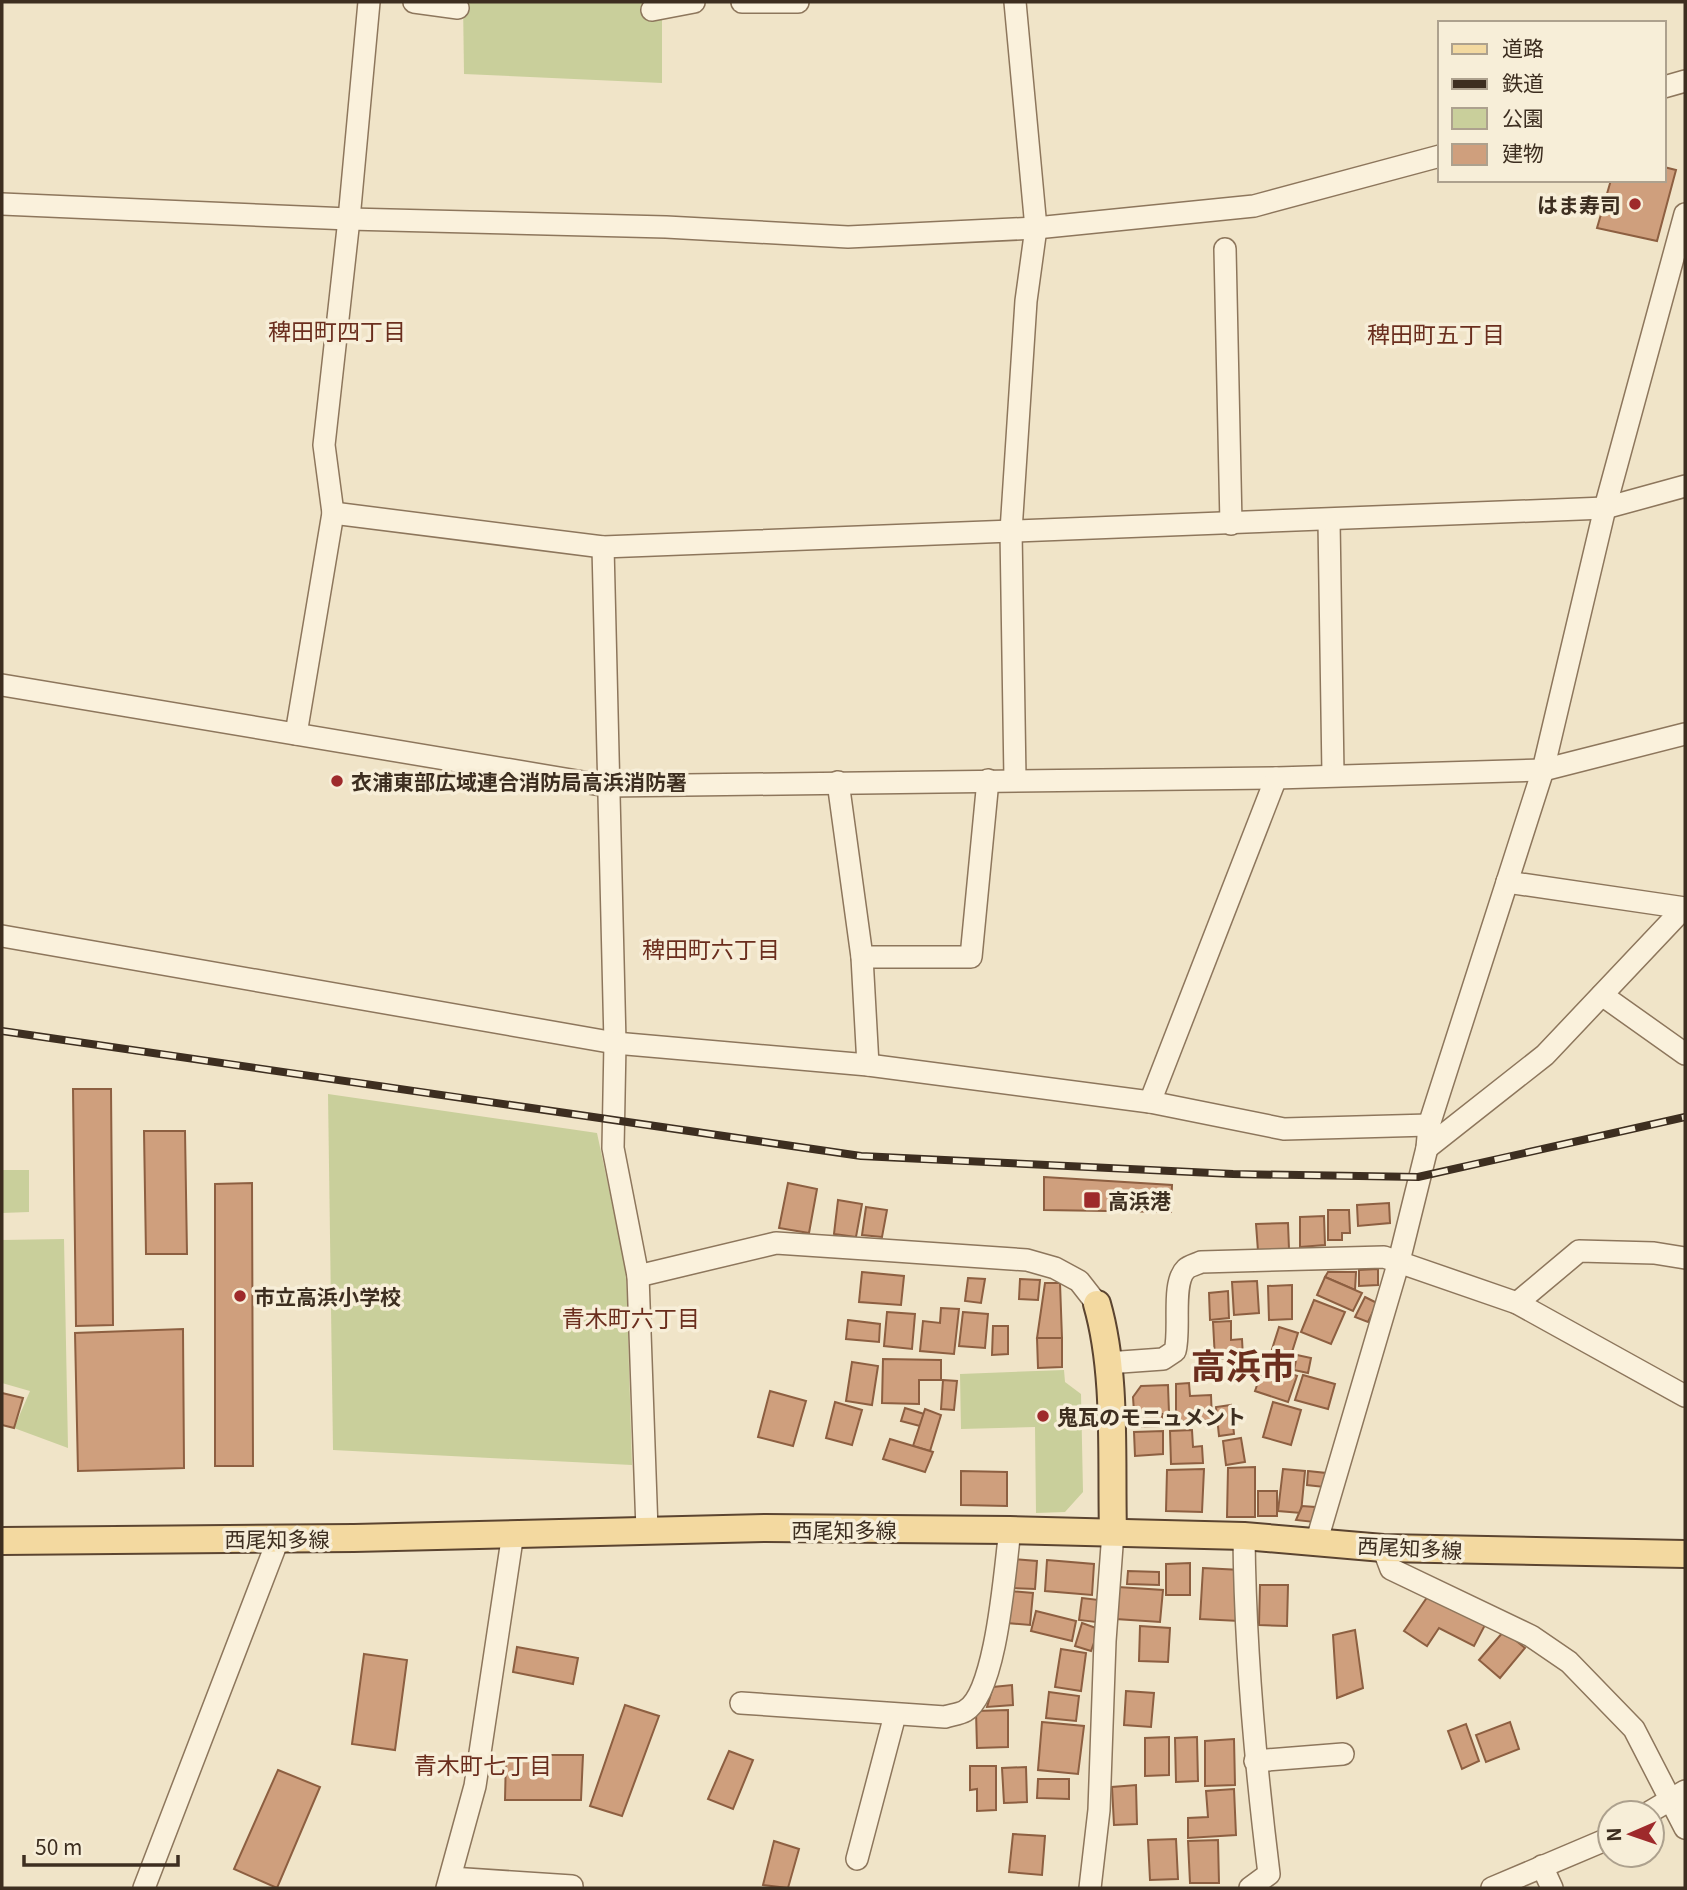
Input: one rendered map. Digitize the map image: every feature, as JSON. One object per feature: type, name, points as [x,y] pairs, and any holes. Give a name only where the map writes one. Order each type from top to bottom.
[{"type":"main road","points":[[1097,1304],[1105,1332],[1113,1532]]},
{"type":"main road","name":"西尾知多線","points":[[2,1541],[354,1538],[647,1530],[1010,1530],[1244,1536],[1317,1540],[1383,1548],[1685,1554]]},
{"type":"street","points":[[296,734],[333,513],[324,445],[369,2]]},
{"type":"street","points":[[414,2],[458,8]]},
{"type":"street","points":[[652,10],[694,2]]},
{"type":"street","points":[[742,2],[798,2]]},
{"type":"street","points":[[1014,779],[1011,531],[1026,301],[1036,228],[1015,2]]},
{"type":"street","points":[[1666,87],[1685,81]]},
{"type":"street","points":[[2,204],[349,219],[666,227],[848,237],[1036,228],[1254,206],[1438,157]]},
{"type":"street","points":[[1317,1540],[1399,1261],[1427,1148],[1429,1125],[1544,770],[1605,508],[1680,250],[1685,215]]},
{"type":"street","points":[[1225,249],[1231,524]]},
{"type":"street","points":[[333,513],[604,547],[1329,521],[1605,508],[1685,486]]},
{"type":"street","points":[[1329,521],[1333,774]]},
{"type":"street","points":[[604,547],[607,786],[615,1043],[613,1148],[638,1276],[647,1530]]},
{"type":"street","points":[[2,685],[607,786],[1014,779],[1276,778],[1333,774],[1544,770],[1685,734]]},
{"type":"street","points":[[1150,1102],[1276,778]]},
{"type":"street","points":[[862,957],[971,957],[988,780]]},
{"type":"street","points":[[838,782],[862,957],[868,1065]]},
{"type":"street","points":[[1507,882],[1685,908]]},
{"type":"street","points":[[1427,1148],[1545,1055],[1685,908]]},
{"type":"street","points":[[2,936],[615,1043],[868,1065],[1150,1102],[1284,1129],[1429,1125]]},
{"type":"street","points":[[1602,995],[1685,1055]]},
{"type":"street","points":[[638,1276],[776,1243],[1027,1260],[1055,1268],[1079,1281],[1097,1304]]},
{"type":"street","points":[[1517,1303],[1579,1251],[1654,1253],[1685,1258]]},
{"type":"street","points":[[1107,1363],[1163,1359],[1175,1351],[1180,1334],[1177,1285],[1185,1269],[1201,1262],[1384,1257],[1517,1303],[1685,1396]]},
{"type":"street","points":[[741,1703],[944,1717],[967,1711],[981,1691],[992,1662],[1010,1530]]},
{"type":"street","points":[[1090,1888],[1099,1810],[1105,1641],[1113,1532]]},
{"type":"street","points":[[513,1533],[475,1786],[449,1883],[572,1886]]},
{"type":"street","points":[[1244,1536],[1245,1629],[1255,1762],[1269,1874],[1250,1888]]},
{"type":"street","points":[[144,1888],[279,1537]]},
{"type":"street","points":[[1383,1548],[1391,1569],[1531,1636],[1569,1662],[1634,1729],[1678,1794],[1685,1828]]},
{"type":"street","points":[[857,1859],[895,1715]]},
{"type":"street","points":[[1255,1762],[1343,1754]]},
{"type":"street","points":[[1492,1888],[1596,1844]]},
{"type":"street","points":[[1542,1866],[1552,1888]]},
{"type":"green space","points":[[463,2],[662,2],[662,83],[464,74]]},
{"type":"green space","points":[[328,1094],[597,1133],[626,1269],[632,1465],[333,1450]]},
{"type":"green space","points":[[2,1170],[29,1170],[29,1212],[2,1213]]},
{"type":"green space","points":[[64,1239],[68,1448],[14,1428],[30,1391],[2,1383],[2,1240]]},
{"type":"green space","points":[[1064,1370],[1065,1382],[1081,1394],[1083,1492],[1065,1512],[1036,1513],[1035,1427],[961,1429],[960,1374]]},
{"type":"building","name":"はま寿司","points":[[1666,168],[1676,170],[1657,241],[1597,228],[1610,182],[1666,182]]},
{"type":"building","points":[[73,1089],[111,1089],[113,1325],[76,1326]]},
{"type":"building","points":[[144,1131],[185,1131],[187,1254],[146,1254]]},
{"type":"building","points":[[1044,1177],[1172,1185],[1171,1212],[1044,1210]]},
{"type":"building","points":[[252,1183],[253,1466],[215,1466],[215,1184]]},
{"type":"building","points":[[788,1183],[817,1189],[809,1233],[779,1228]]},
{"type":"building","points":[[838,1200],[862,1204],[856,1237],[834,1234]]},
{"type":"building","points":[[1389,1203],[1390,1223],[1358,1226],[1357,1205]]},
{"type":"building","points":[[866,1207],[887,1210],[882,1237],[862,1235]]},
{"type":"building","points":[[1328,1210],[1349,1210],[1350,1233],[1342,1233],[1342,1240],[1328,1240]]},
{"type":"building","points":[[1324,1216],[1325,1245],[1300,1247],[1300,1217]]},
{"type":"building","points":[[1288,1223],[1289,1249],[1258,1251],[1256,1224]]},
{"type":"building","points":[[1378,1269],[1378,1285],[1359,1286],[1359,1270]]},
{"type":"building","points":[[862,1272],[904,1276],[901,1305],[859,1302]]},
{"type":"building","points":[[1328,1272],[1356,1272],[1355,1290],[1325,1277]]},
{"type":"building","points":[[1325,1277],[1362,1293],[1353,1311],[1317,1295]]},
{"type":"building","points":[[968,1278],[985,1279],[981,1303],[965,1301]]},
{"type":"building","points":[[1020,1279],[1040,1280],[1038,1300],[1019,1299]]},
{"type":"building","points":[[1257,1281],[1259,1313],[1234,1315],[1232,1282]]},
{"type":"building","points":[[1045,1283],[1060,1283],[1062,1338],[1037,1338]]},
{"type":"building","points":[[1292,1285],[1292,1319],[1269,1320],[1268,1286]]},
{"type":"building","points":[[1228,1291],[1229,1318],[1210,1320],[1209,1293]]},
{"type":"building","points":[[1365,1297],[1377,1303],[1368,1322],[1355,1317]]},
{"type":"building","points":[[1314,1300],[1345,1312],[1331,1344],[1301,1332]]},
{"type":"building","points":[[941,1308],[959,1309],[954,1354],[920,1351],[923,1321],[940,1323]]},
{"type":"building","points":[[887,1312],[915,1314],[912,1349],[884,1346]]},
{"type":"building","points":[[963,1312],[988,1314],[985,1348],[959,1346]]},
{"type":"building","points":[[848,1320],[880,1324],[879,1342],[846,1339]]},
{"type":"building","points":[[1231,1321],[1231,1340],[1242,1339],[1243,1357],[1215,1359],[1213,1322]]},
{"type":"building","points":[[993,1326],[1008,1326],[1008,1354],[992,1355]]},
{"type":"building","points":[[1279,1327],[1298,1333],[1287,1368],[1268,1362]]},
{"type":"building","points":[[183,1329],[184,1468],[78,1471],[75,1333]]},
{"type":"building","points":[[1037,1338],[1062,1338],[1062,1367],[1038,1368]]},
{"type":"building","points":[[1297,1355],[1311,1358],[1308,1373],[1294,1370]]},
{"type":"building","points":[[883,1359],[941,1360],[941,1380],[919,1380],[919,1404],[882,1403]]},
{"type":"building","points":[[852,1362],[878,1366],[872,1405],[846,1401]]},
{"type":"building","points":[[1264,1365],[1297,1376],[1288,1402],[1255,1391]]},
{"type":"building","points":[[1303,1375],[1335,1384],[1328,1409],[1295,1400]]},
{"type":"building","points":[[943,1380],[957,1381],[954,1410],[941,1409]]},
{"type":"building","points":[[1189,1383],[1190,1396],[1211,1395],[1212,1420],[1176,1422],[1176,1384]]},
{"type":"building","points":[[1168,1385],[1169,1413],[1162,1414],[1162,1426],[1135,1427],[1133,1397],[1141,1386]]},
{"type":"building","points":[[770,1391],[806,1401],[793,1446],[758,1437]]},
{"type":"building","points":[[2,1393],[23,1398],[14,1428],[2,1425]]},
{"type":"building","points":[[835,1402],[862,1410],[852,1445],[826,1438]]},
{"type":"building","points":[[1273,1402],[1301,1410],[1291,1445],[1263,1437]]},
{"type":"building","points":[[1231,1405],[1234,1434],[1219,1436],[1216,1407]]},
{"type":"building","points":[[905,1408],[924,1414],[920,1426],[901,1421]]},
{"type":"building","points":[[925,1409],[941,1415],[930,1451],[913,1446]]},
{"type":"building","points":[[1192,1430],[1193,1447],[1202,1446],[1203,1463],[1171,1464],[1170,1431]]},
{"type":"building","points":[[1163,1431],[1163,1454],[1135,1456],[1134,1432]]},
{"type":"building","points":[[1241,1438],[1245,1462],[1226,1465],[1223,1441]]},
{"type":"building","points":[[890,1439],[933,1452],[925,1472],[883,1459]]},
{"type":"building","points":[[1255,1467],[1255,1517],[1227,1517],[1228,1468]]},
{"type":"building","points":[[1204,1469],[1202,1512],[1166,1511],[1167,1470]]},
{"type":"building","points":[[1283,1469],[1305,1471],[1301,1513],[1278,1511]]},
{"type":"building","points":[[961,1471],[1007,1472],[1007,1506],[961,1505]]},
{"type":"building","points":[[1308,1471],[1326,1473],[1324,1487],[1307,1485]]},
{"type":"building","points":[[1258,1491],[1277,1491],[1277,1516],[1258,1516]]},
{"type":"building","points":[[1302,1506],[1315,1507],[1314,1522],[1296,1520]]},
{"type":"building","points":[[1013,1559],[1037,1561],[1035,1589],[1011,1588]]},
{"type":"building","points":[[1047,1560],[1094,1564],[1092,1595],[1045,1591]]},
{"type":"building","points":[[1190,1563],[1190,1595],[1166,1595],[1166,1564]]},
{"type":"building","points":[[1203,1568],[1241,1570],[1239,1621],[1200,1619]]},
{"type":"building","points":[[1128,1571],[1159,1572],[1159,1585],[1127,1584]]},
{"type":"building","points":[[1260,1585],[1288,1585],[1287,1626],[1259,1625]]},
{"type":"building","points":[[1118,1587],[1163,1590],[1160,1622],[1116,1619]]},
{"type":"building","points":[[1009,1591],[1033,1593],[1030,1625],[1007,1623]]},
{"type":"building","points":[[1428,1596],[1485,1625],[1474,1646],[1439,1628],[1427,1646],[1404,1631]]},
{"type":"building","points":[[1082,1598],[1099,1600],[1096,1622],[1079,1620]]},
{"type":"building","points":[[1036,1611],[1076,1621],[1072,1641],[1031,1631]]},
{"type":"building","points":[[1082,1623],[1099,1629],[1091,1651],[1075,1646]]},
{"type":"building","points":[[1140,1626],[1170,1628],[1168,1662],[1139,1661]]},
{"type":"building","points":[[1355,1630],[1363,1688],[1337,1698],[1333,1635]]},
{"type":"building","points":[[1504,1631],[1525,1648],[1500,1678],[1479,1660]]},
{"type":"building","points":[[517,1647],[578,1658],[573,1684],[513,1672]]},
{"type":"building","points":[[1061,1649],[1086,1653],[1081,1691],[1055,1687]]},
{"type":"building","points":[[364,1654],[407,1660],[395,1750],[352,1744]]},
{"type":"building","points":[[1012,1685],[1013,1705],[987,1707],[993,1687]]},
{"type":"building","points":[[1126,1691],[1154,1693],[1151,1727],[1124,1725]]},
{"type":"building","points":[[1049,1692],[1079,1696],[1076,1721],[1046,1718]]},
{"type":"building","points":[[625,1705],[659,1716],[622,1816],[590,1806]]},
{"type":"building","points":[[1008,1710],[1008,1747],[977,1748],[976,1711]]},
{"type":"building","points":[[1042,1722],[1084,1726],[1078,1774],[1038,1770]]},
{"type":"building","points":[[1510,1722],[1519,1749],[1486,1762],[1476,1735]]},
{"type":"building","points":[[1466,1724],[1479,1761],[1462,1769],[1448,1731]]},
{"type":"building","points":[[1169,1737],[1169,1775],[1145,1776],[1145,1738]]},
{"type":"building","points":[[1197,1737],[1198,1781],[1176,1782],[1175,1738]]},
{"type":"building","points":[[1234,1739],[1235,1785],[1205,1786],[1205,1741]]},
{"type":"building","points":[[729,1751],[753,1760],[733,1809],[708,1799]]},
{"type":"building","points":[[506,1755],[583,1755],[581,1800],[505,1800]]},
{"type":"building","points":[[970,1766],[996,1766],[996,1810],[977,1811],[977,1789],[970,1790]]},
{"type":"building","points":[[1026,1767],[1027,1802],[1004,1803],[1002,1768]]},
{"type":"building","points":[[278,1770],[320,1787],[277,1888],[234,1869]]},
{"type":"building","points":[[1038,1779],[1069,1779],[1069,1799],[1037,1798]]},
{"type":"building","points":[[1136,1785],[1137,1824],[1114,1825],[1112,1787]]},
{"type":"building","points":[[1234,1789],[1236,1835],[1188,1838],[1188,1818],[1208,1817],[1206,1791]]},
{"type":"building","points":[[1013,1834],[1045,1836],[1042,1875],[1009,1872]]},
{"type":"building","points":[[1176,1839],[1178,1879],[1150,1880],[1148,1840]]},
{"type":"building","points":[[1218,1840],[1219,1883],[1190,1883],[1188,1841]]},
{"type":"building","points":[[774,1841],[799,1849],[788,1888],[763,1885]]},
{"type":"railway","points":[[2,1031],[861,1156],[1233,1174],[1418,1177],[1685,1117]]},
{"type":"place","name":"はま寿司","points":[[1635,204]]},
{"type":"place","name":"衣浦東部広域連合消防局高浜消防署","points":[[337,781]]},
{"type":"place","name":"高浜港","points":[[1092,1200]]},
{"type":"place","name":"市立高浜小学校","points":[[240,1296]]},
{"type":"place","name":"鬼瓦のモニュメント","points":[[1043,1416]]},
{"type":"district","name":"稗田町四丁目","points":[[337,330]]},
{"type":"district","name":"稗田町五丁目","points":[[1436,333]]},
{"type":"district","name":"稗田町六丁目","points":[[711,948]]},
{"type":"district","name":"青木町六丁目","points":[[631,1317]]},
{"type":"district","name":"高浜市","points":[[1243,1363]]},
{"type":"district","name":"青木町七丁目","points":[[483,1764]]}]
